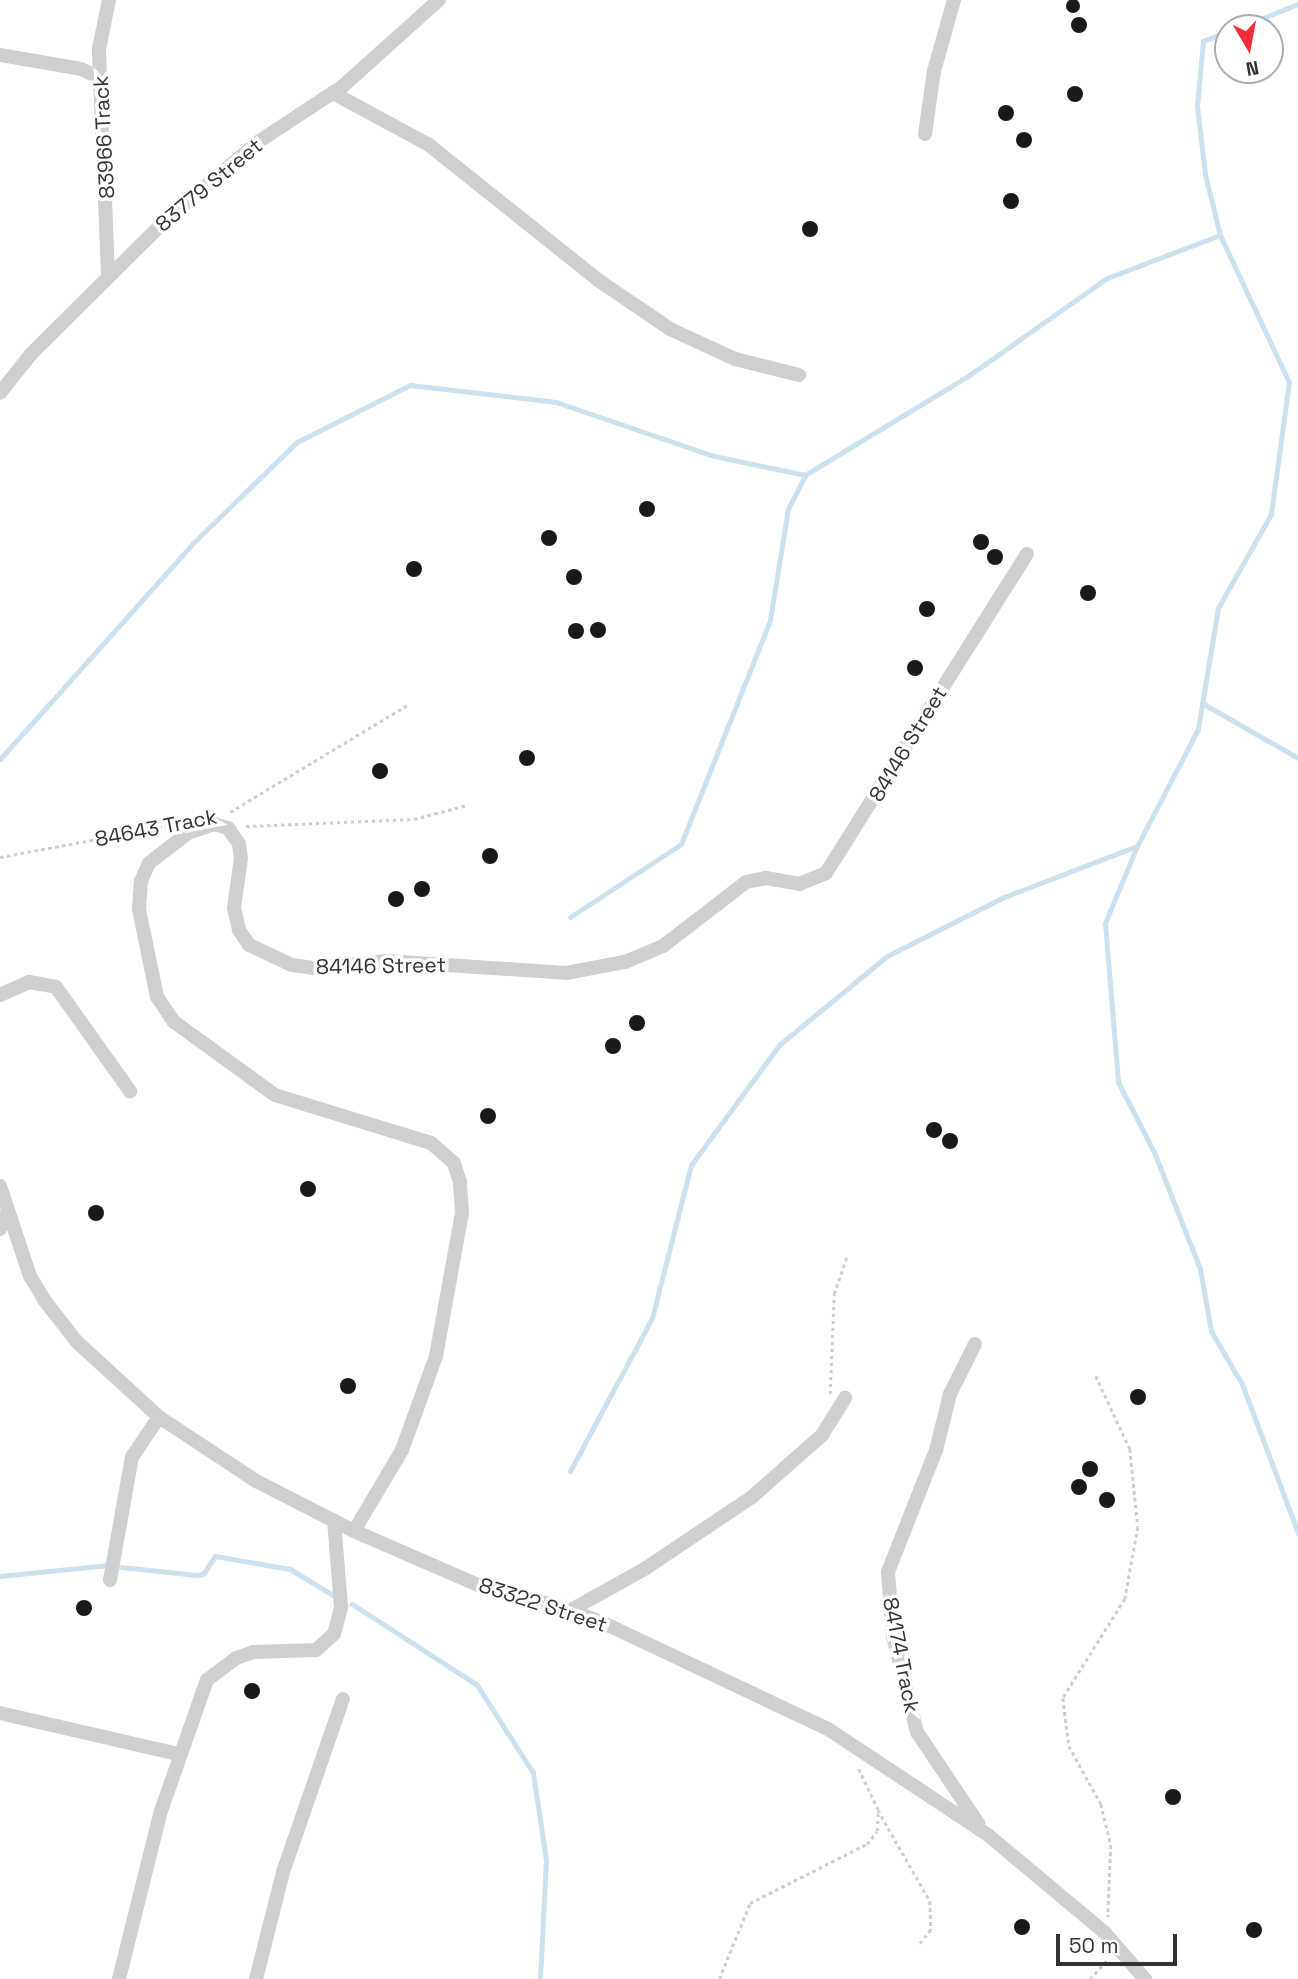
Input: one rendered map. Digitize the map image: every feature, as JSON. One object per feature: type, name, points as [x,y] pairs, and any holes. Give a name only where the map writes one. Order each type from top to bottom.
[{"type":"street","name":"83966 Track","points":[[108,275],[99,49],[109,0]]},
{"type":"street","name":"83779 Street","points":[[0,393],[108,275],[215,176],[333,93],[391,47],[439,0]]},
{"type":"street","points":[[925,134],[934,71],[954,0]]},
{"type":"street","points":[[0,55],[81,69],[102,79]]},
{"type":"street","points":[[333,93],[429,145],[598,281],[670,329],[735,359],[799,375]]},
{"type":"street","name":"84146 Street","points":[[234,833],[241,858],[234,908],[239,930],[249,945],[275,960],[313,968],[387,961],[566,973],[625,962],[663,946],[746,882],[766,878],[809,883],[826,873],[1027,554]]},
{"type":"street","points":[[234,833],[214,824],[188,833],[161,850],[141,881],[139,909],[161,1006],[174,1022],[261,1087],[350,1121],[431,1143],[454,1163],[460,1182],[462,1213],[436,1356],[402,1450],[354,1531]]},
{"type":"street","points":[[0,995],[29,982],[56,987],[130,1091]]},
{"type":"street","name":"83322 Street","points":[[1,1192],[30,1276],[45,1301],[77,1342],[159,1417],[256,1481],[354,1531],[478,1585],[571,1610],[828,1729],[988,1835],[1107,1936],[1145,1979]]},
{"type":"street","points":[[0,1229],[8,1211]]},
{"type":"street","name":"84174 Track","points":[[975,1344],[950,1394],[936,1450],[892,1555],[888,1595],[893,1636],[917,1732],[988,1835]]},
{"type":"street","points":[[571,1610],[646,1568],[752,1497],[805,1453],[830,1424],[845,1398]]},
{"type":"street","points":[[110,1580],[132,1457],[159,1417]]},
{"type":"street","points":[[119,1979],[142,1877],[178,1754],[207,1680],[219,1670],[253,1652],[316,1650],[334,1634],[341,1607],[334,1520]]},
{"type":"street","points":[[256,1979],[283,1872],[343,1699]]},
{"type":"street","points":[[0,1713],[178,1754]]},
{"type":"path","name":"84643 Track","points":[[223,816],[409,704]]},
{"type":"path","points":[[234,833],[247,826],[414,819],[467,805]]},
{"type":"path","name":"84643 Track","points":[[0,857],[177,824]]},
{"type":"path","points":[[830,1424],[829,1338],[834,1294],[847,1256]]},
{"type":"path","points":[[1096,1376],[1130,1449],[1138,1527],[1125,1599],[1063,1698],[1069,1746],[1101,1804],[1111,1845],[1107,1936]]},
{"type":"path","points":[[858,1747],[859,1776],[930,1901],[931,1930],[918,1946]]},
{"type":"path","points":[[719,1979],[750,1903],[867,1844],[877,1831],[878,1810]]},
{"type":"path","points":[[1090,1979],[1118,1948]]},
{"type":"building","points":[[1070,-1],[1076,-1],[1080,6],[1076,13],[1070,13],[1066,9],[1066,3]]},
{"type":"building","points":[[1079,17],[1085,19],[1085,31],[1079,33],[1073,31],[1071,25],[1073,19]]},
{"type":"building","points":[[1075,86],[1081,88],[1081,100],[1075,102],[1069,100],[1067,94],[1069,88]]},
{"type":"building","points":[[1006,105],[1012,107],[1012,119],[1006,121],[1000,119],[998,113],[1000,107]]},
{"type":"building","points":[[1024,132],[1030,134],[1030,146],[1024,148],[1018,146],[1016,140],[1018,134]]},
{"type":"building","points":[[1011,193],[1017,195],[1017,207],[1011,209],[1005,207],[1003,201],[1005,195]]},
{"type":"building","points":[[810,221],[816,223],[816,235],[810,237],[804,235],[802,229],[804,223]]},
{"type":"building","points":[[647,501],[653,503],[653,515],[647,517],[641,515],[639,509],[641,503]]},
{"type":"building","points":[[549,530],[555,532],[555,544],[549,546],[543,544],[541,538],[543,532]]},
{"type":"building","points":[[981,534],[987,536],[987,548],[981,550],[975,548],[973,542],[975,536]]},
{"type":"building","points":[[995,549],[1001,551],[1001,563],[995,565],[989,563],[987,557],[989,551]]},
{"type":"building","points":[[414,561],[420,563],[420,575],[414,577],[408,575],[406,569],[408,563]]},
{"type":"building","points":[[574,569],[580,571],[580,583],[574,585],[568,583],[566,577],[568,571]]},
{"type":"building","points":[[1088,585],[1094,587],[1094,599],[1088,601],[1082,599],[1080,593],[1082,587]]},
{"type":"building","points":[[927,601],[933,603],[933,615],[927,617],[921,615],[919,609],[921,603]]},
{"type":"building","points":[[598,622],[604,624],[604,636],[598,638],[592,636],[590,630],[592,624]]},
{"type":"building","points":[[576,623],[582,625],[582,637],[576,639],[570,637],[568,631],[570,625]]},
{"type":"building","points":[[915,660],[921,662],[921,674],[915,676],[909,674],[907,668],[909,662]]},
{"type":"building","points":[[527,750],[533,752],[533,764],[527,766],[521,764],[519,758],[521,752]]},
{"type":"building","points":[[380,763],[386,765],[386,777],[380,779],[374,777],[372,771],[374,765]]},
{"type":"building","points":[[490,848],[496,850],[496,862],[490,864],[484,862],[482,856],[484,850]]},
{"type":"building","points":[[422,881],[428,883],[428,895],[422,897],[416,895],[414,889],[416,883]]},
{"type":"building","points":[[396,891],[402,893],[402,905],[396,907],[390,905],[388,899],[390,893]]},
{"type":"building","points":[[637,1015],[643,1017],[643,1029],[637,1031],[631,1029],[629,1023],[631,1017]]},
{"type":"building","points":[[613,1038],[619,1040],[619,1052],[613,1054],[607,1052],[605,1046],[607,1040]]},
{"type":"building","points":[[488,1108],[494,1110],[494,1122],[488,1124],[482,1122],[480,1116],[482,1110]]},
{"type":"building","points":[[934,1122],[940,1124],[940,1136],[934,1138],[928,1136],[926,1130],[928,1124]]},
{"type":"building","points":[[950,1133],[956,1135],[956,1147],[950,1149],[944,1147],[942,1141],[944,1135]]},
{"type":"building","points":[[308,1181],[314,1183],[314,1195],[308,1197],[302,1195],[300,1189],[302,1183]]},
{"type":"building","points":[[96,1205],[102,1207],[102,1219],[96,1221],[90,1219],[88,1213],[90,1207]]},
{"type":"building","points":[[348,1378],[354,1380],[354,1392],[348,1394],[342,1392],[340,1386],[342,1380]]},
{"type":"building","points":[[1138,1389],[1144,1391],[1144,1403],[1138,1405],[1132,1403],[1130,1397],[1132,1391]]},
{"type":"building","points":[[1090,1461],[1096,1463],[1096,1475],[1090,1477],[1084,1475],[1082,1469],[1084,1463]]},
{"type":"building","points":[[1079,1479],[1085,1481],[1085,1493],[1079,1495],[1073,1493],[1071,1487],[1073,1481]]},
{"type":"building","points":[[1107,1492],[1113,1494],[1113,1506],[1107,1508],[1101,1506],[1099,1500],[1101,1494]]},
{"type":"building","points":[[84,1600],[90,1602],[90,1614],[84,1616],[78,1614],[76,1608],[78,1602]]},
{"type":"building","points":[[252,1683],[258,1685],[258,1697],[252,1699],[246,1697],[244,1691],[246,1685]]},
{"type":"building","points":[[1173,1789],[1179,1791],[1179,1803],[1173,1805],[1167,1803],[1165,1797],[1167,1791]]},
{"type":"building","points":[[1022,1919],[1028,1921],[1028,1933],[1022,1935],[1016,1933],[1014,1927],[1016,1921]]},
{"type":"building","points":[[1254,1922],[1260,1924],[1260,1936],[1254,1938],[1248,1936],[1246,1930],[1248,1924]]},
{"type":"waterway","points":[[1273,14],[1298,4]]},
{"type":"waterway","points":[[1214,37],[1203,41],[1197,106],[1205,174],[1220,235],[1289,382],[1271,514],[1218,608],[1198,729],[1137,846],[1105,923],[1118,1082],[1154,1152],[1200,1269],[1211,1331],[1242,1384],[1298,1533]]},
{"type":"waterway","points":[[0,759],[193,543],[297,442],[410,385],[556,402],[714,456],[805,475],[968,376],[1107,278],[1220,235]]},
{"type":"waterway","points":[[570,917],[681,844],[770,620],[788,509],[805,475]]},
{"type":"waterway","points":[[1202,703],[1298,758]]},
{"type":"waterway","points":[[570,1471],[652,1318],[691,1165],[779,1045],[887,956],[1004,897],[1137,846]]},
{"type":"waterway","points":[[121,1567],[197,1575],[203,1574],[215,1556],[290,1569],[336,1597]]},
{"type":"waterway","points":[[0,1576],[108,1565]]},
{"type":"waterway","points":[[352,1604],[477,1685],[533,1773],[546,1860],[540,1979]]}]
